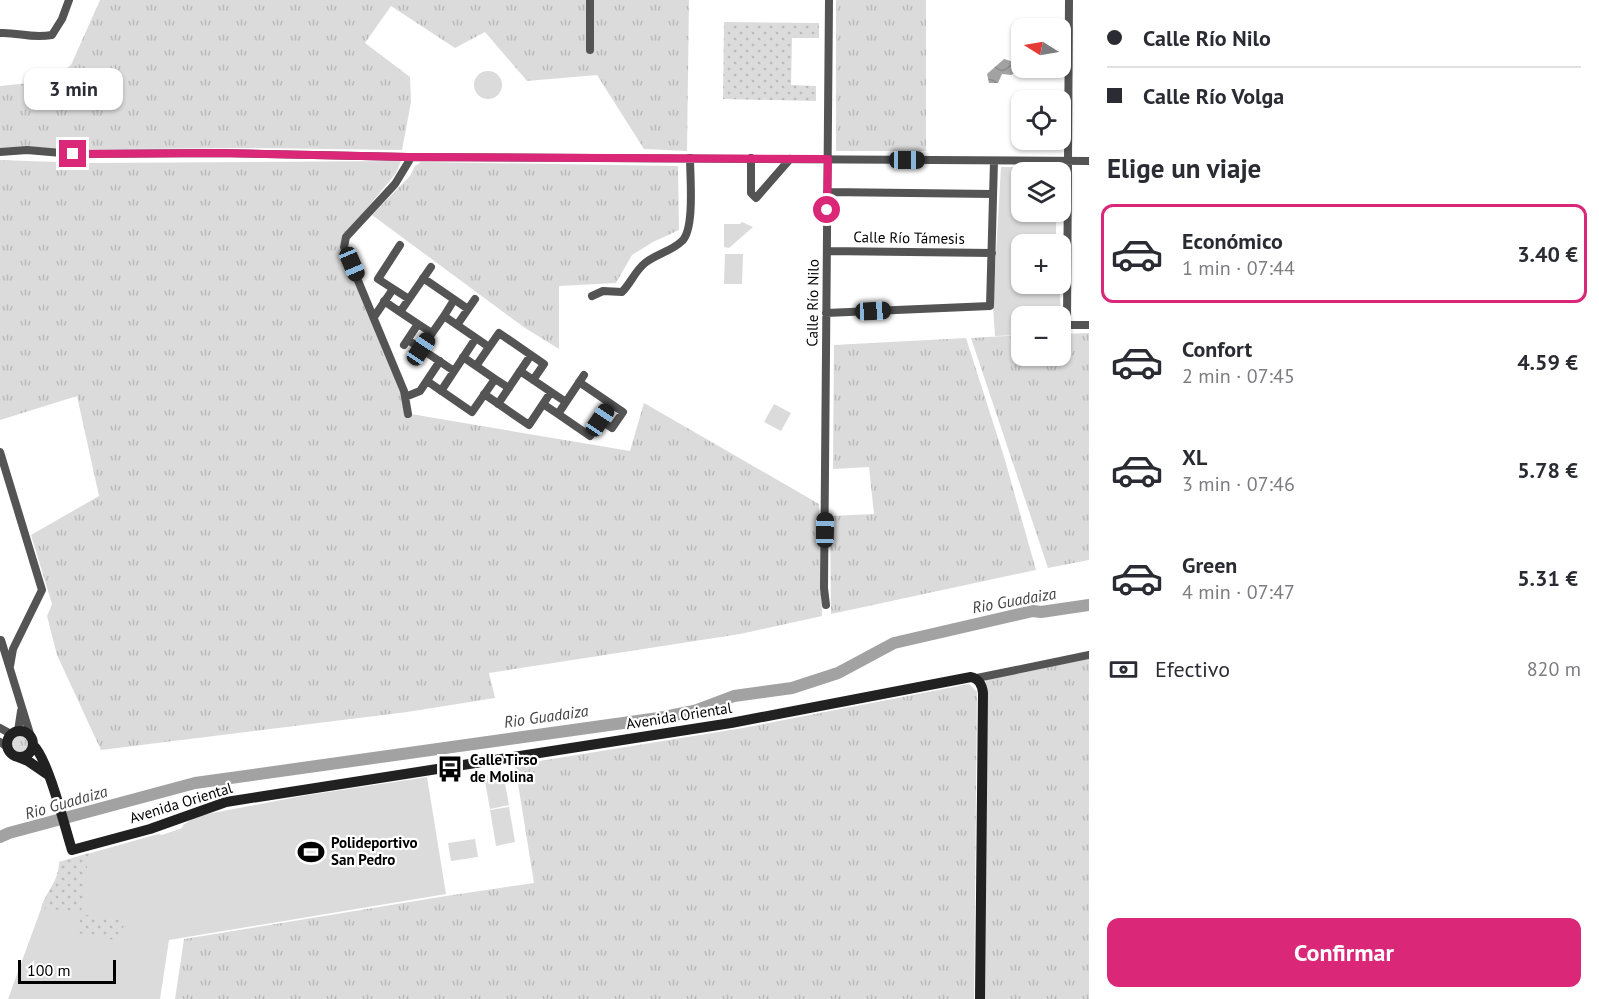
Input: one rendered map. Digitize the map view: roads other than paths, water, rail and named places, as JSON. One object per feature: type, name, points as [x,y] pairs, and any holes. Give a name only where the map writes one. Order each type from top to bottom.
[{"type":"street","points":[[0,33],[38,38],[52,35],[62,20],[69,0]]},
{"type":"street","points":[[590,0],[590,50]]},
{"type":"street","name":"Calle Río Nilo","points":[[826,605],[824,588],[829,0]]},
{"type":"street","points":[[1069,0],[1067,325],[1089,325]]},
{"type":"street","points":[[0,152],[27,150],[73,154],[219,153],[408,157],[1089,161]]},
{"type":"street","points":[[408,157],[409,161],[401,178],[346,237],[344,247],[405,397],[408,414]]},
{"type":"street","points":[[592,296],[603,291],[622,292],[653,256],[681,242],[686,237],[689,221],[690,158]]},
{"type":"street","points":[[751,158],[751,193],[756,198],[790,159]]},
{"type":"street","points":[[826,313],[990,306],[994,160]]},
{"type":"street","points":[[827,192],[993,194]]},
{"type":"street","points":[[400,245],[378,279],[409,299]]},
{"type":"street","name":"Calle Río Támesis","points":[[827,251],[992,253]]},
{"type":"street","points":[[400,312],[431,267]]},
{"type":"street","points":[[423,278],[468,309]]},
{"type":"street","points":[[374,317],[393,289]]},
{"type":"street","points":[[458,325],[475,299]]},
{"type":"street","points":[[421,349],[454,300]]},
{"type":"street","points":[[384,301],[432,333]]},
{"type":"street","points":[[444,316],[489,347]]},
{"type":"street","points":[[418,324],[406,343],[421,349],[454,371]]},
{"type":"street","points":[[476,366],[499,333],[544,364],[533,380]]},
{"type":"street","points":[[441,391],[476,338]]},
{"type":"street","points":[[498,404],[531,355]]},
{"type":"street","points":[[463,357],[508,388]]},
{"type":"street","points":[[405,397],[420,391],[440,362]]},
{"type":"street","points":[[520,371],[566,402]]},
{"type":"street","points":[[558,414],[584,375]]},
{"type":"street","points":[[427,381],[472,412],[495,379]]},
{"type":"street","points":[[579,382],[623,412],[612,428],[600,420]]},
{"type":"street","points":[[484,394],[529,425],[551,393]]},
{"type":"street","points":[[543,404],[590,436],[611,404]]},
{"type":"street","points":[[0,452],[42,590],[13,649],[10,666]]},
{"type":"street","points":[[0,640],[13,649]]},
{"type":"street","points":[[0,640],[32,741],[28,754],[18,757]]},
{"type":"street","points":[[976,678],[1089,655]]},
{"type":"street","name":"Avenida Oriental","points":[[48,775],[72,850],[150,829],[226,802],[731,723],[964,677],[976,678]]},
{"type":"street","points":[[976,678],[980,682],[983,693],[980,999]]},
{"type":"street","points":[[21,706],[21,719],[15,732],[3,744],[10,753],[28,761],[48,775]]},
{"type":"street","points":[[0,728],[25,732],[37,748],[48,775]]},
{"type":"water","points":[[1004,59],[1011,61],[1011,75],[1002,74],[998,83],[989,83],[987,74]]},
{"type":"waterway","name":"Rio Guadaiza","points":[[0,837],[195,783],[659,718],[694,711],[734,696],[792,688],[838,673],[894,643],[1033,611],[1041,612],[1089,605]]},
{"type":"place","name":"Calle Tirso de Molina","points":[[450,769]]},
{"type":"place","name":"Polideportivo San Pedro","points":[[311,852]]}]
